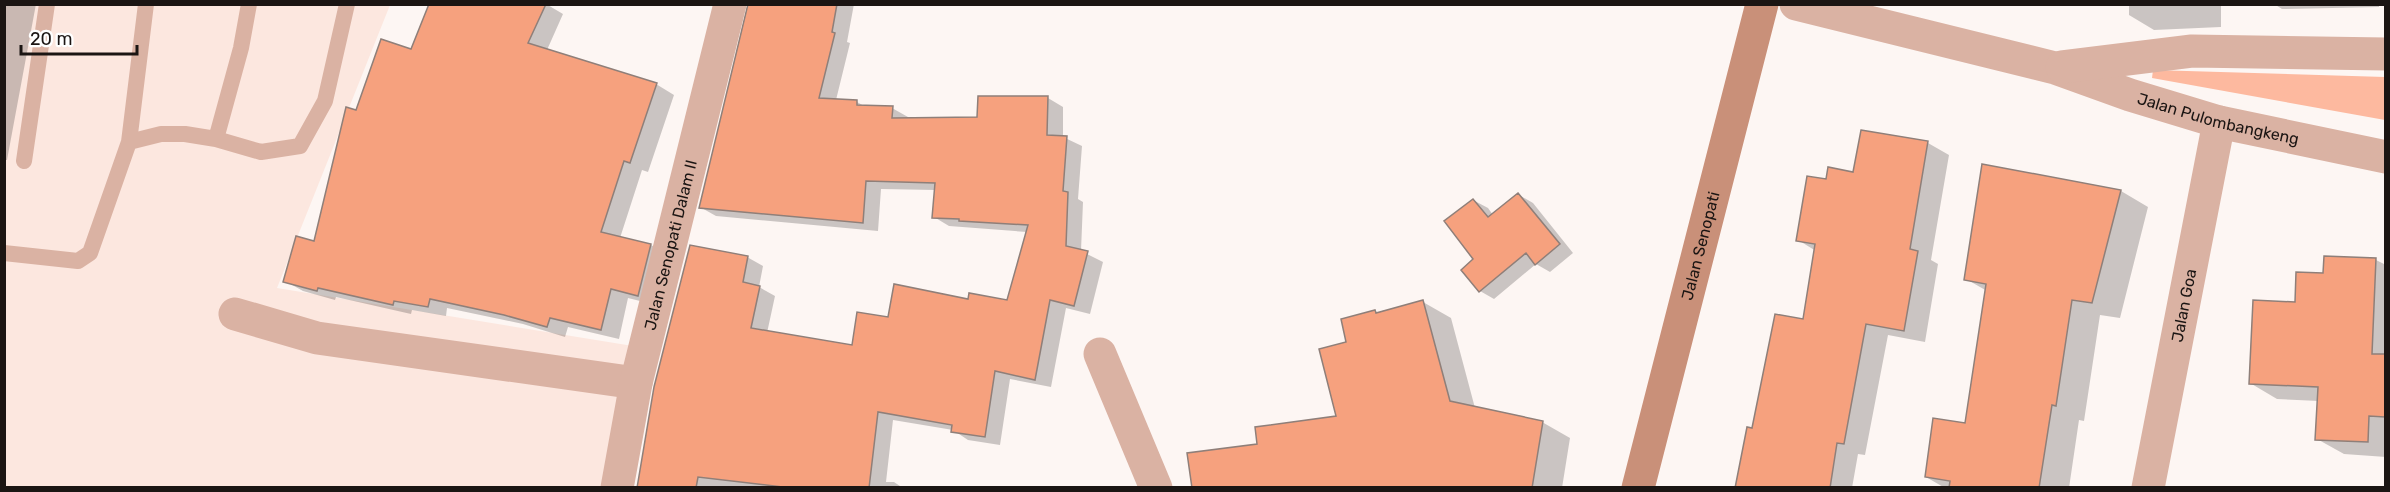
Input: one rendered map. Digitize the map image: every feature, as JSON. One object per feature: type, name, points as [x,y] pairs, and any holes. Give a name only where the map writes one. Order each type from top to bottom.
[{"type":"main road","name":"Jalan Senopati","points":[[1638,488],[1762,4]]},
{"type":"street","name":"Jalan Senopati Dalam II","points":[[617,488],[636,383],[730,4]]},
{"type":"street","name":"Jalan Pulombangkeng","points":[[1796,4],[2055,68],[2130,95],[2219,122],[2385,157]]},
{"type":"street","name":"Jalan Pulombangkeng","points":[[2055,68],[2192,51],[2385,54]]},
{"type":"street","points":[[2130,95],[2126,82],[2126,68],[2135,58]]},
{"type":"street","name":"Jalan Goa","points":[[2148,488],[2219,122]]},
{"type":"street","points":[[235,314],[317,338],[636,383]]},
{"type":"street","points":[[1100,354],[1156,488]]},
{"type":"lane","points":[[24,161],[47,4]]},
{"type":"lane","points":[[4,253],[78,261],[90,253],[129,142],[146,4]]},
{"type":"lane","points":[[216,139],[241,48],[249,4]]},
{"type":"lane","points":[[129,142],[161,134],[185,134],[216,139],[261,152],[300,146],[325,101],[348,5]]},
{"type":"shaded area","points":[[4,5],[390,5],[277,288],[633,346],[606,487],[5,487]]},
{"type":"shaded area","points":[[2153,70],[2385,77],[2385,120],[2152,78]]},
{"type":"building","points":[[429,4],[546,4],[528,43],[657,83],[630,163],[624,161],[601,232],[651,244],[638,296],[611,289],[601,330],[550,318],[547,327],[430,299],[428,307],[394,301],[393,305],[318,288],[317,291],[283,282],[296,236],[314,241],[346,107],[356,110],[381,39],[411,49]]},
{"type":"building","points":[[748,4],[837,4],[832,32],[835,33],[819,98],[857,100],[857,105],[893,106],[892,118],[977,117],[978,96],[1048,96],[1047,135],[1067,136],[1063,191],[1068,192],[1066,246],[1088,251],[1074,306],[1050,300],[1035,380],[995,371],[985,437],[951,432],[952,425],[878,412],[869,488],[791,488],[698,477],[696,488],[637,488],[654,387],[690,245],[748,256],[743,282],[760,286],[751,328],[852,345],[857,312],[888,317],[894,284],[968,299],[969,293],[1007,300],[1028,225],[932,218],[935,183],[866,181],[863,223],[699,208]]},
{"type":"building","points":[[1861,130],[1928,141],[1910,249],[1918,251],[1904,331],[1866,324],[1844,444],[1837,443],[1830,488],[1735,488],[1747,427],[1752,428],[1775,314],[1803,319],[1815,244],[1796,241],[1807,176],[1826,179],[1828,167],[1853,172]]},
{"type":"building","points":[[1982,164],[2121,190],[2092,303],[2072,300],[2056,406],[2052,405],[2039,488],[1949,488],[1950,481],[1925,477],[1933,418],[1965,423],[1986,284],[1964,280]]},
{"type":"building","points":[[1518,193],[1560,244],[1535,265],[1526,253],[1479,292],[1461,270],[1473,259],[1444,221],[1473,199],[1488,217]]},
{"type":"building","points":[[2324,256],[2376,258],[2372,354],[2385,354],[2385,417],[2369,416],[2368,442],[2315,440],[2318,387],[2249,384],[2253,300],[2295,302],[2296,272],[2323,273]]},
{"type":"building","points":[[1423,300],[1450,401],[1543,421],[1532,488],[1192,488],[1187,453],[1257,444],[1255,427],[1336,416],[1319,349],[1346,342],[1341,319],[1375,310],[1376,313]]}]
